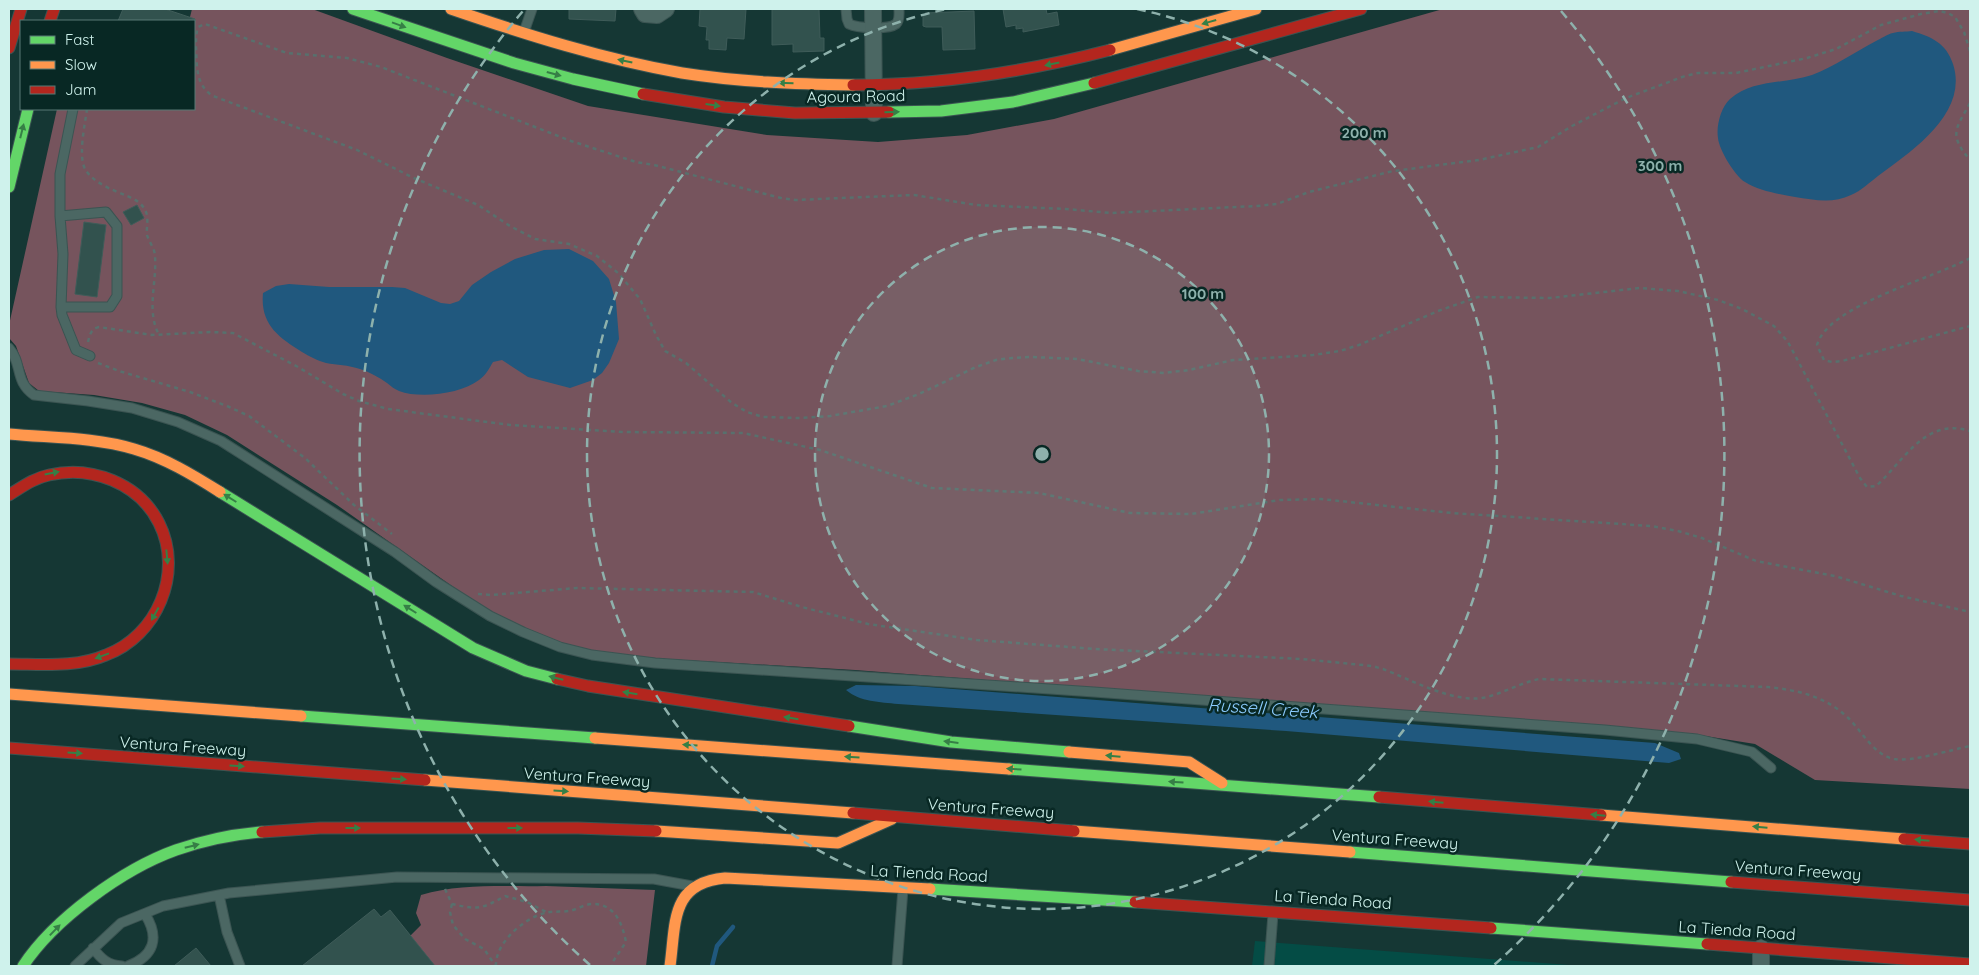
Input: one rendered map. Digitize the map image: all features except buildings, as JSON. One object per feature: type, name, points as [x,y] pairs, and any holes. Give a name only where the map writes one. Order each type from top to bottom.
[{"type":"main road","points":[[9,47],[21,9]]},
{"type":"main road","name":"Agoura Road","points":[[353,9],[514,63],[573,80],[650,96],[724,107],[795,113],[941,111],[1022,100],[1070,89],[1361,9]]},
{"type":"main road","name":"Agoura Road","points":[[451,9],[521,42],[689,74],[774,82],[874,85],[964,78],[1019,71],[1080,58],[1256,9]]},
{"type":"main road","points":[[514,63],[521,42]]},
{"type":"main road","points":[[9,187],[28,110]]},
{"type":"main road","points":[[9,434],[85,441],[129,448],[160,458],[188,472],[474,648],[526,671],[588,686],[951,742],[1189,762],[1225,785]]},
{"type":"main road","points":[[9,494],[19,486],[43,475],[69,470],[100,474],[120,483],[144,503],[158,521],[166,544],[168,568],[166,592],[155,616],[136,637],[116,651],[89,661],[64,664],[9,664]]},
{"type":"main road","points":[[9,694],[1225,785],[1970,844]]},
{"type":"main road","name":"Ventura Freeway","points":[[9,748],[1970,900]]},
{"type":"main road","points":[[9,754],[44,751]]},
{"type":"main road","points":[[23,966],[29,956],[73,911],[125,875],[176,850],[240,834],[320,828],[578,828],[838,843],[896,817]]},
{"type":"main road","name":"La Tienda Road","points":[[694,886],[708,880],[725,878],[904,887],[1273,911],[1761,948],[1847,961],[1970,964]]},
{"type":"main road","points":[[670,966],[678,914],[683,900],[694,886]]},
{"type":"street","points":[[642,9],[645,14],[657,15],[666,9]]},
{"type":"street","points":[[873,9],[874,113]]},
{"type":"street","points":[[1761,948],[1761,966]]},
{"type":"lane","points":[[521,42],[532,9]]},
{"type":"lane","points":[[846,9],[846,19],[849,24],[874,28],[891,26],[896,23],[899,18],[899,9]]},
{"type":"lane","points":[[73,110],[60,174],[60,216],[63,254],[61,307],[62,315],[76,350],[90,356]]},
{"type":"lane","points":[[60,216],[106,212],[117,226],[117,296],[110,307],[61,307]]},
{"type":"lane","points":[[9,348],[16,357],[22,382],[27,390],[34,395],[132,408],[178,422],[221,441],[395,552],[459,598],[490,616],[560,647],[592,655],[654,663],[1094,692],[1614,731],[1697,739],[1752,752],[1771,768]]},
{"type":"lane","points":[[75,966],[121,923],[163,906],[219,895],[397,877],[654,880],[694,886]]},
{"type":"lane","points":[[897,966],[904,887]]},
{"type":"lane","points":[[219,895],[227,932],[240,966]]},
{"type":"lane","points":[[1269,966],[1273,911]]},
{"type":"lane","points":[[128,966],[140,962],[149,952],[154,939],[152,925],[145,914]]},
{"type":"lane","points":[[93,948],[101,959],[113,966],[122,966]]},
{"type":"path","points":[[1970,51],[1964,32],[1948,13],[1939,11],[1921,14],[1881,25],[1836,49],[1807,58],[1736,73],[1698,73],[1685,76],[1626,98],[1572,126],[1545,144],[1519,152],[1479,160],[1393,171],[1309,192],[1277,204],[1111,213],[1066,208],[976,205],[914,194],[835,198],[782,198],[636,162],[592,148],[371,63],[347,58],[287,53],[205,24],[198,27],[196,32],[195,72],[206,92],[222,101],[357,150],[414,178],[478,205],[510,226],[536,239],[569,244],[598,256],[618,273],[640,299],[658,340],[665,351],[686,363],[732,403],[747,412],[763,417],[800,418],[830,416],[887,406],[919,394],[976,367],[1005,359],[1031,357],[1078,359],[1138,371],[1176,372],[1233,360],[1314,355],[1340,351],[1438,310],[1478,296],[1550,298],[1651,288],[1678,291],[1718,300],[1754,315],[1781,332],[1860,478],[1867,487],[1876,486],[1930,433],[1952,427],[1970,431]]},
{"type":"path","points":[[1970,103],[1956,130],[1956,137],[1961,149],[1970,160]]},
{"type":"path","points":[[1970,258],[1946,270],[1871,299],[1829,326],[1819,338],[1817,345],[1824,360],[1842,362],[1970,326]]},
{"type":"path","points":[[394,536],[354,505],[305,458],[249,416],[190,392],[103,366],[88,353],[90,332],[94,328],[99,327],[152,335],[223,332],[239,336],[343,394],[359,401],[388,409],[510,425],[622,432],[742,433],[820,450],[932,488],[1039,492],[1138,514],[1191,514],[1280,500],[1321,499],[1452,513],[1651,526],[1702,538],[1756,561],[1834,576],[1901,596],[1970,612]]},
{"type":"path","points":[[473,593],[491,595],[577,588],[753,592],[868,624],[977,640],[1095,649],[1302,659],[1372,666],[1383,668],[1449,694],[1468,699],[1488,696],[1529,681],[1539,680],[1768,687],[1816,696],[1832,705],[1846,716],[1879,752],[1893,759],[1914,758],[1970,746]]},
{"type":"path","points":[[444,878],[445,889],[452,904],[450,912],[453,925],[465,939],[484,949],[496,966]]},
{"type":"path","points":[[452,904],[473,909],[490,904],[505,896],[527,902],[546,912]]},
{"type":"path","points":[[496,966],[496,960],[505,941],[526,921],[546,912],[571,911],[589,904],[604,905],[616,914],[623,926],[626,942],[612,963],[612,966]]},
{"type":"shaded area","points":[[192,9],[312,9],[588,106],[767,135],[878,142],[967,135],[1054,119],[1443,9],[1970,9],[1970,789],[1815,780],[1755,744],[1699,735],[855,670],[610,654],[557,643],[526,630],[479,605],[337,505],[227,435],[185,415],[142,403],[94,395],[39,391],[29,383],[16,346],[9,338],[9,325],[57,110],[195,110],[195,20],[189,20]]},
{"type":"shaded area","points":[[546,886],[655,890],[646,966],[435,966],[410,936],[421,925],[416,913],[421,895],[468,887]]},
{"type":"shaded area","points":[[1255,941],[1582,966],[1252,966]]},
{"type":"water","points":[[1912,31],[1932,39],[1942,46],[1953,64],[1956,82],[1953,99],[1945,114],[1934,129],[1906,155],[1858,191],[1837,200],[1809,199],[1769,192],[1756,188],[1741,179],[1728,162],[1719,143],[1719,122],[1722,112],[1730,99],[1749,88],[1759,85],[1812,75],[1889,34]]},
{"type":"water","points":[[569,249],[593,261],[609,279],[616,302],[619,339],[609,363],[602,373],[593,380],[570,388],[528,377],[502,360],[493,362],[481,378],[462,389],[429,395],[408,393],[397,390],[363,370],[326,363],[305,354],[278,335],[264,313],[263,293],[276,286],[289,284],[329,287],[405,288],[441,303],[450,304],[459,301],[472,285],[515,259],[544,250]]},
{"type":"water","points":[[856,685],[915,686],[1655,743],[1679,753],[1681,759],[1669,763],[1286,731],[898,704],[864,699],[846,690]]},
{"type":"waterway","points":[[712,966],[717,946],[733,927]]},
{"type":"traffic: fast","points":[[353,9],[514,63],[573,79],[643,94]]},
{"type":"traffic: fast","points":[[889,112],[941,111],[1013,102],[1094,83]]},
{"type":"traffic: fast","points":[[9,187],[28,110]]},
{"type":"traffic: fast","points":[[220,492],[473,648],[526,671],[557,679]]},
{"type":"traffic: fast","points":[[301,716],[595,738]]},
{"type":"traffic: fast","points":[[849,726],[951,742],[1069,752]]},
{"type":"traffic: fast","points":[[1009,769],[1379,797]]},
{"type":"traffic: fast","points":[[23,966],[36,948],[71,914],[112,883],[134,870],[155,859],[186,847],[230,836],[262,832]]},
{"type":"traffic: fast","points":[[1350,852],[1731,882]]},
{"type":"traffic: fast","points":[[930,889],[1135,902]]},
{"type":"traffic: fast","points":[[1491,928],[1707,944]]},
{"type":"traffic: slow","points":[[451,9],[565,46],[623,61],[682,73],[725,79],[853,85]]},
{"type":"traffic: slow","points":[[1110,50],[1256,9]]},
{"type":"traffic: slow","points":[[9,434],[88,440],[134,449],[168,462],[220,492]]},
{"type":"traffic: slow","points":[[9,694],[301,716]]},
{"type":"traffic: slow","points":[[595,738],[1009,769]]},
{"type":"traffic: slow","points":[[1069,752],[1189,762],[1222,783]]},
{"type":"traffic: slow","points":[[425,780],[853,813]]},
{"type":"traffic: slow","points":[[1601,815],[1904,839]]},
{"type":"traffic: slow","points":[[656,831],[838,843],[892,819]]},
{"type":"traffic: slow","points":[[1074,831],[1350,852]]},
{"type":"traffic: slow","points":[[670,966],[673,935],[679,908],[685,897],[694,888],[707,881],[725,878],[930,889]]},
{"type":"traffic: jam","points":[[9,48],[21,9]]},
{"type":"traffic: jam","points":[[50,20],[54,9]]},
{"type":"traffic: jam","points":[[1094,83],[1361,9]]},
{"type":"traffic: jam","points":[[853,85],[918,83],[983,76],[1046,65],[1110,50]]},
{"type":"traffic: jam","points":[[643,94],[724,107],[795,113],[889,112]]},
{"type":"traffic: jam","points":[[9,495],[28,483],[49,475],[81,473],[97,475],[112,480],[139,497],[150,509],[159,523],[166,542],[168,562],[167,582],[161,601],[152,618],[124,646],[95,659],[71,664],[9,664]]},
{"type":"traffic: jam","points":[[557,679],[588,686],[849,726]]},
{"type":"traffic: jam","points":[[9,748],[425,780]]},
{"type":"traffic: jam","points":[[1379,797],[1601,815]]},
{"type":"traffic: jam","points":[[853,813],[1074,831]]},
{"type":"traffic: jam","points":[[262,832],[320,828],[578,828],[656,831]]},
{"type":"traffic: jam","points":[[1904,839],[1970,844]]},
{"type":"traffic: jam","points":[[1731,882],[1970,900]]},
{"type":"traffic: jam","points":[[1135,902],[1491,928]]},
{"type":"traffic: jam","points":[[1707,944],[1970,964]]},
{"type":"water label","name":"Russell Creek","points":[[1263,708]]}]
